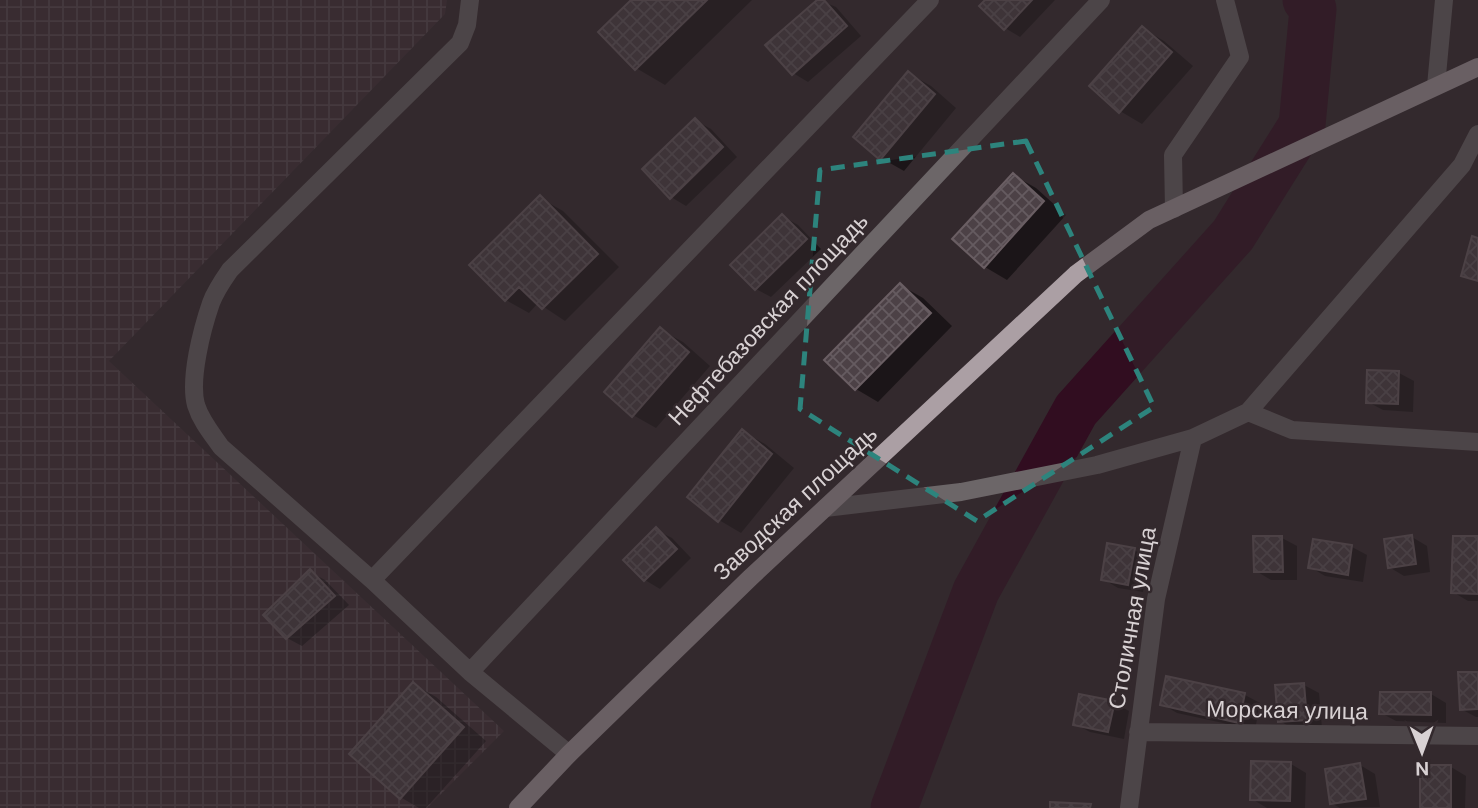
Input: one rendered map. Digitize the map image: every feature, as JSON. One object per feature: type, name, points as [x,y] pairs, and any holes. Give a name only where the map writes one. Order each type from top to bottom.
[{"type":"main road","name":"Заводская площадь","points":[[518,808],[569,754],[825,508],[1076,274],[1149,220],[1478,66]]},
{"type":"street","points":[[470,0],[467,25],[460,43],[230,270],[211,300],[201,339],[194,390],[196,404],[203,420],[221,447],[372,580],[470,672],[569,754]]},
{"type":"street","points":[[372,580],[930,0]]},
{"type":"street","name":"Нефтебазовская площадь","points":[[470,672],[1101,0]]},
{"type":"street","points":[[1174,209],[1173,155],[1240,57],[1225,0]]},
{"type":"street","points":[[1436,86],[1444,0]]},
{"type":"street","points":[[825,508],[961,492],[1097,465],[1192,438],[1248,412],[1462,165],[1478,134]]},
{"type":"street","points":[[1462,165],[1478,175]]},
{"type":"street","points":[[1248,412],[1292,430],[1478,442]]},
{"type":"street","name":"Столичная улица","points":[[1129,808],[1156,599],[1192,438]]},
{"type":"street","name":"Морская улица","points":[[1138,733],[1478,736]]},
{"type":"highlighted area","points":[[1026,141],[1154,407],[977,521],[800,409],[820,170]]},
{"type":"shaded area","points":[[0,0],[447,0],[445,14],[109,361],[504,731],[427,808],[0,808]]},
{"type":"building","points":[[631,0],[707,0],[635,70],[598,32]]},
{"type":"building","points":[[817,0],[824,0],[847,26],[792,75],[765,45]]},
{"type":"building","points":[[985,0],[1032,0],[1004,30],[979,6]]},
{"type":"building","points":[[1142,26],[1172,52],[1119,113],[1089,86]]},
{"type":"building","points":[[908,71],[935,94],[880,160],[853,137]]},
{"type":"building","points":[[695,118],[723,147],[670,199],[642,169]]},
{"type":"building","points":[[1013,173],[1044,201],[984,268],[952,239]]},
{"type":"building","points":[[540,195],[598,254],[542,309],[519,287],[505,301],[469,265]]},
{"type":"building","points":[[782,214],[807,239],[755,290],[730,265]]},
{"type":"building","points":[[1472,236],[1478,238],[1478,281],[1461,276]]},
{"type":"building","points":[[900,283],[931,313],[855,390],[824,360]]},
{"type":"building","points":[[660,327],[689,352],[632,417],[604,392]]},
{"type":"building","points":[[1367,370],[1399,371],[1398,404],[1366,403]]},
{"type":"building","points":[[742,429],[772,454],[718,522],[687,497]]},
{"type":"building","points":[[656,527],[677,549],[644,581],[623,560]]},
{"type":"building","points":[[1412,535],[1416,564],[1388,568],[1384,539]]},
{"type":"building","points":[[1253,536],[1282,536],[1283,572],[1254,572]]},
{"type":"building","points":[[1453,536],[1478,536],[1478,594],[1451,593]]},
{"type":"building","points":[[1313,539],[1352,545],[1348,575],[1308,568]]},
{"type":"building","points":[[1107,543],[1135,548],[1128,585],[1101,580]]},
{"type":"building","points":[[310,569],[335,596],[286,639],[263,615]]},
{"type":"building","points":[[1458,672],[1478,672],[1478,709],[1460,710]]},
{"type":"building","points":[[1166,676],[1245,693],[1239,723],[1160,705]]},
{"type":"building","points":[[413,682],[464,727],[400,799],[349,754]]},
{"type":"building","points":[[1304,683],[1307,720],[1278,722],[1275,685]]},
{"type":"building","points":[[1380,692],[1431,692],[1431,715],[1379,714]]},
{"type":"building","points":[[1079,694],[1115,701],[1108,732],[1073,725]]},
{"type":"building","points":[[1251,761],[1291,762],[1290,801],[1250,800]]},
{"type":"building","points":[[1360,763],[1366,799],[1330,804],[1325,769]]},
{"type":"building","points":[[1420,765],[1451,765],[1451,808],[1420,808]]},
{"type":"building","points":[[1050,802],[1091,804],[1090,808],[1050,808]]},
{"type":"waterway","points":[[894,808],[976,591],[1076,410],[1233,235],[1302,125],[1313,9],[1306,0]]}]
